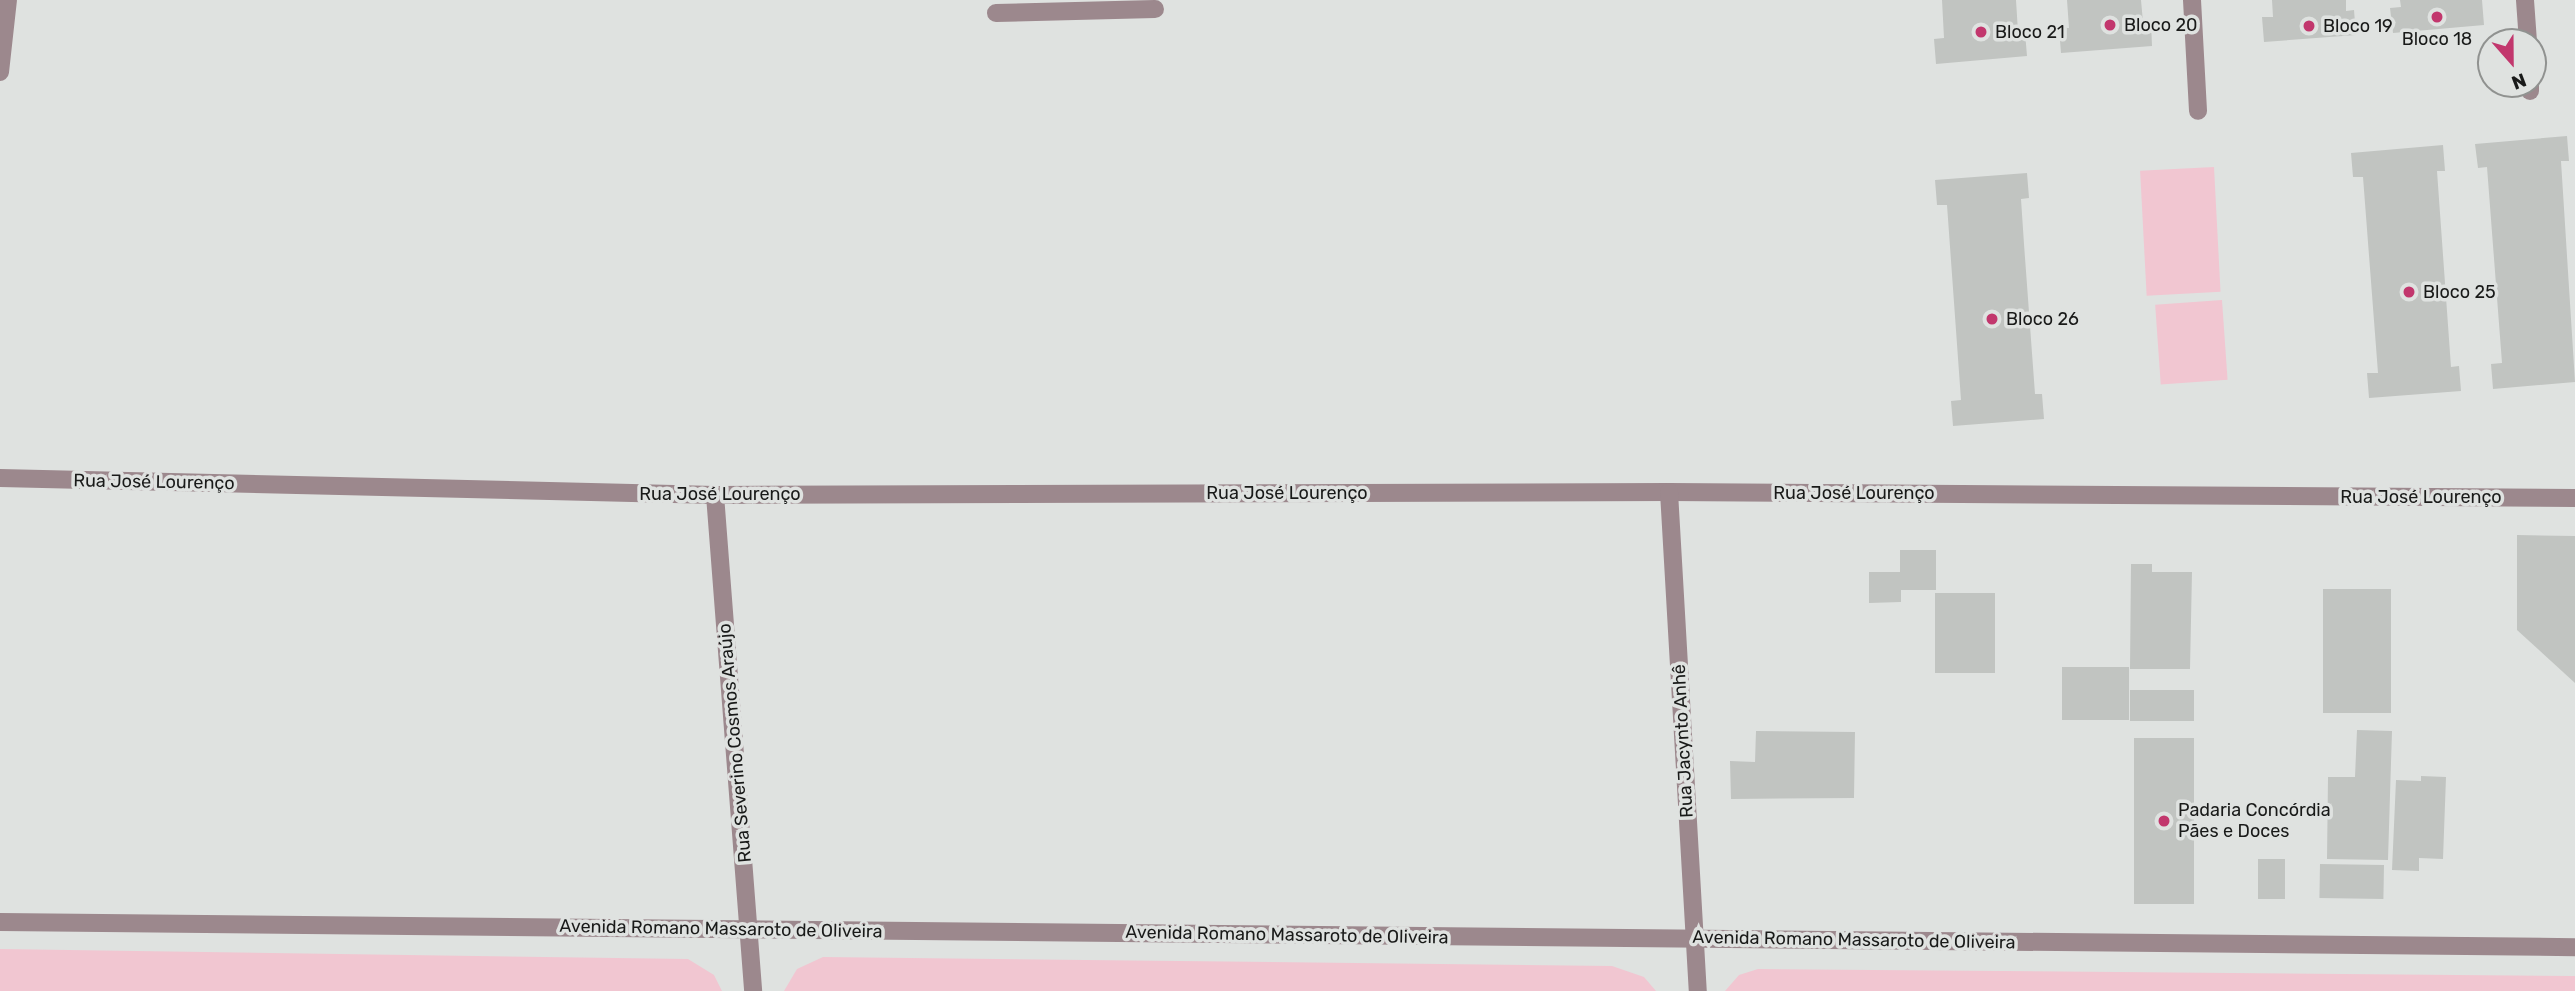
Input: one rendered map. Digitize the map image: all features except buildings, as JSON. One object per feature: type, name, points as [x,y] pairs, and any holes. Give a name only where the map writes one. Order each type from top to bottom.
[{"type":"street","points":[[0,72],[8,0]]},
{"type":"street","points":[[2192,0],[2198,111]]},
{"type":"street","points":[[2525,0],[2527,28]]},
{"type":"street","points":[[996,13],[1155,9]]},
{"type":"street","name":"Rua José Lourenço","points":[[0,478],[715,495],[1669,492],[2575,498]]},
{"type":"street","name":"Rua Jacynto Anhê","points":[[1669,492],[1698,991]]},
{"type":"street","name":"Rua Severino Cosmos Araújo","points":[[715,495],[753,991]]},
{"type":"street","name":"Avenida Romano Massaroto de Oliveira","points":[[0,922],[2575,947]]},
{"type":"shaded area","points":[[2214,167],[2221,292],[2147,296],[2140,171]]},
{"type":"shaded area","points":[[2222,300],[2228,380],[2161,384],[2155,305]]},
{"type":"shaded area","points":[[0,949],[688,959],[714,975],[722,991],[0,991]]},
{"type":"shaded area","points":[[823,957],[1612,966],[1644,977],[1656,991],[784,991],[797,969]]},
{"type":"shaded area","points":[[1758,969],[2575,976],[2575,991],[1725,991],[1739,975]]},
{"type":"place","name":"Bloco 18","points":[[2437,17]]},
{"type":"place","name":"Bloco 20","points":[[2110,25]]},
{"type":"place","name":"Bloco 19","points":[[2309,26]]},
{"type":"place","name":"Bloco 21","points":[[1981,32]]},
{"type":"place","name":"Bloco 25","points":[[2409,292]]},
{"type":"place","name":"Bloco 26","points":[[1992,319]]},
{"type":"place","name":"Padaria Concórdia Pães e Doces","points":[[2164,821]]}]
